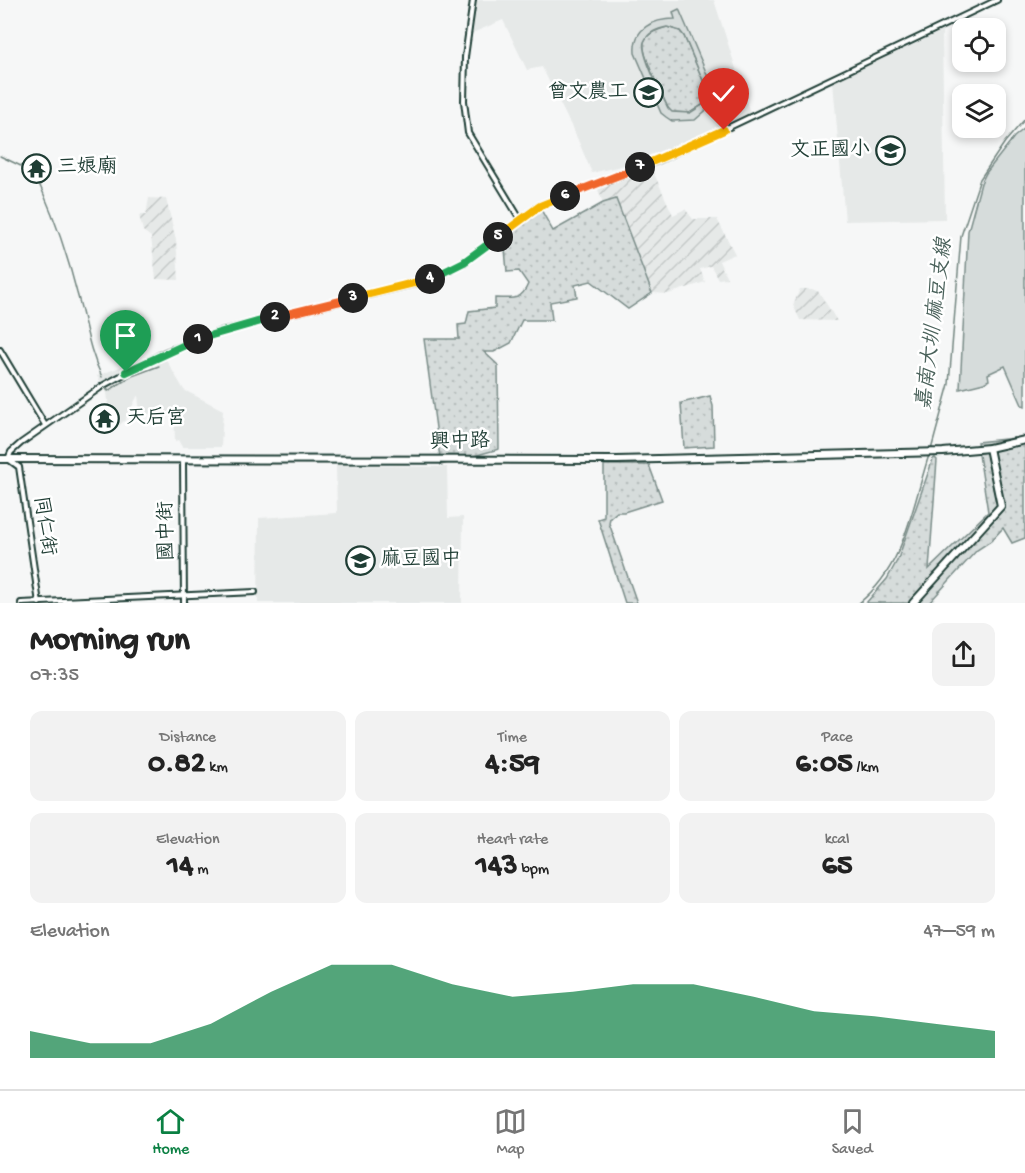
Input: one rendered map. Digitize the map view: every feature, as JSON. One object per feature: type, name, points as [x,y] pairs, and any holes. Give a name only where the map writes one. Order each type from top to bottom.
[{"type":"main road","name":"興中路","points":[[0,459],[605,460],[942,452],[989,448],[1025,440]]},
{"type":"main road","points":[[913,603],[1001,506],[989,448]]},
{"type":"street","points":[[473,0],[465,57],[464,101],[468,133],[520,219]]},
{"type":"street","points":[[8,459],[11,452],[45,425],[104,385],[165,352],[221,331],[426,281],[464,262],[520,219],[548,202],[660,160],[997,0]]},
{"type":"street","points":[[0,350],[45,425]]},
{"type":"street","name":"同仁街","points":[[8,459],[19,467],[39,602]]},
{"type":"street","name":"國中街","points":[[183,459],[184,603]]},
{"type":"street","points":[[21,603],[255,592]]},
{"type":"shaded area","name":"曾文農工","points":[[474,0],[714,0],[751,116],[621,166],[592,173],[542,67],[527,70],[503,20],[470,34]]},
{"type":"shaded area","points":[[679,9],[721,107],[713,110],[712,105],[695,120],[672,121],[661,113],[635,53],[635,44],[641,31],[652,23],[675,19],[673,12]],"holes":[[[667,27],[680,31],[708,92],[704,104],[690,113],[672,112],[668,108],[652,74],[644,47],[646,39],[657,30]]]},
{"type":"shaded area","points":[[667,27],[680,31],[684,36],[708,92],[704,104],[690,113],[671,112],[645,55],[644,42],[648,36]]},
{"type":"shaded area","name":"文正國小","points":[[942,31],[945,219],[845,221],[833,82]]},
{"type":"shaded area","points":[[1025,128],[1025,406],[1022,405],[1005,366],[988,374],[989,380],[984,383],[960,389],[968,231],[981,183],[986,173],[1014,137]]},
{"type":"shaded area","points":[[651,167],[673,215],[685,209],[693,219],[717,219],[735,254],[719,261],[727,278],[718,279],[711,266],[700,269],[705,282],[668,294],[652,293],[616,199],[603,203],[597,187]]},
{"type":"shaded area","points":[[149,198],[166,199],[176,240],[179,280],[156,279],[151,237],[143,231],[139,215],[146,215]]},
{"type":"shaded area","points":[[616,199],[652,293],[628,309],[591,281],[575,285],[577,297],[550,302],[552,320],[522,320],[511,343],[494,352],[484,352],[498,365],[499,449],[441,465],[424,339],[459,339],[458,325],[466,324],[469,311],[495,308],[495,298],[515,298],[522,294],[528,284],[519,271],[507,272],[504,237],[540,208],[553,231],[603,203]]},
{"type":"shaded area","points":[[800,289],[812,289],[819,292],[837,321],[800,320],[793,305]]},
{"type":"shaded area","points":[[161,351],[184,390],[223,410],[221,447],[182,447],[178,440],[175,441],[174,413],[140,414],[138,395],[125,420],[112,432],[107,393],[97,376]]},
{"type":"shaded area","points":[[710,396],[713,406],[714,446],[684,448],[681,403]]},
{"type":"shaded area","points":[[1025,437],[1025,538],[1012,543],[1003,528],[991,541],[977,550],[929,603],[866,603],[887,579],[898,559],[933,459],[937,460],[929,569],[988,512],[977,442]]},
{"type":"shaded area","name":"麻豆國中","points":[[336,465],[447,467],[448,518],[463,517],[462,603],[258,603],[259,518],[337,513]]},
{"type":"shaded area","points":[[604,465],[649,465],[662,500],[624,512],[617,512],[610,518],[609,523],[637,603],[625,603],[598,519],[604,517]]},
{"type":"waterway","name":"嘉南大圳 麻豆支線","points":[[931,450],[949,384],[961,236],[980,179],[1005,142],[1025,119]]},
{"type":"waterway","points":[[0,156],[23,167]]},
{"type":"waterway","points":[[29,169],[33,171],[40,185],[58,231],[73,278],[90,346],[102,377]]},
{"type":"waterway","points":[[106,386],[108,391],[132,376],[159,366]]},
{"type":"waterway","name":"嘉南大圳 麻豆支線","points":[[859,603],[875,588],[897,554],[912,515],[929,455]]},
{"type":"place","name":"曾文農工","points":[[649,93]]},
{"type":"place","name":"文正國小","points":[[891,151]]},
{"type":"place","name":"三娘廟","points":[[36,168]]},
{"type":"place","name":"天后宮","points":[[105,419]]},
{"type":"place","name":"麻豆國中","points":[[360,560]]},
{"type":"route","points":[[126,372],[190,341],[221,331],[426,281],[464,262],[540,206],[660,160],[724,130]]}]
